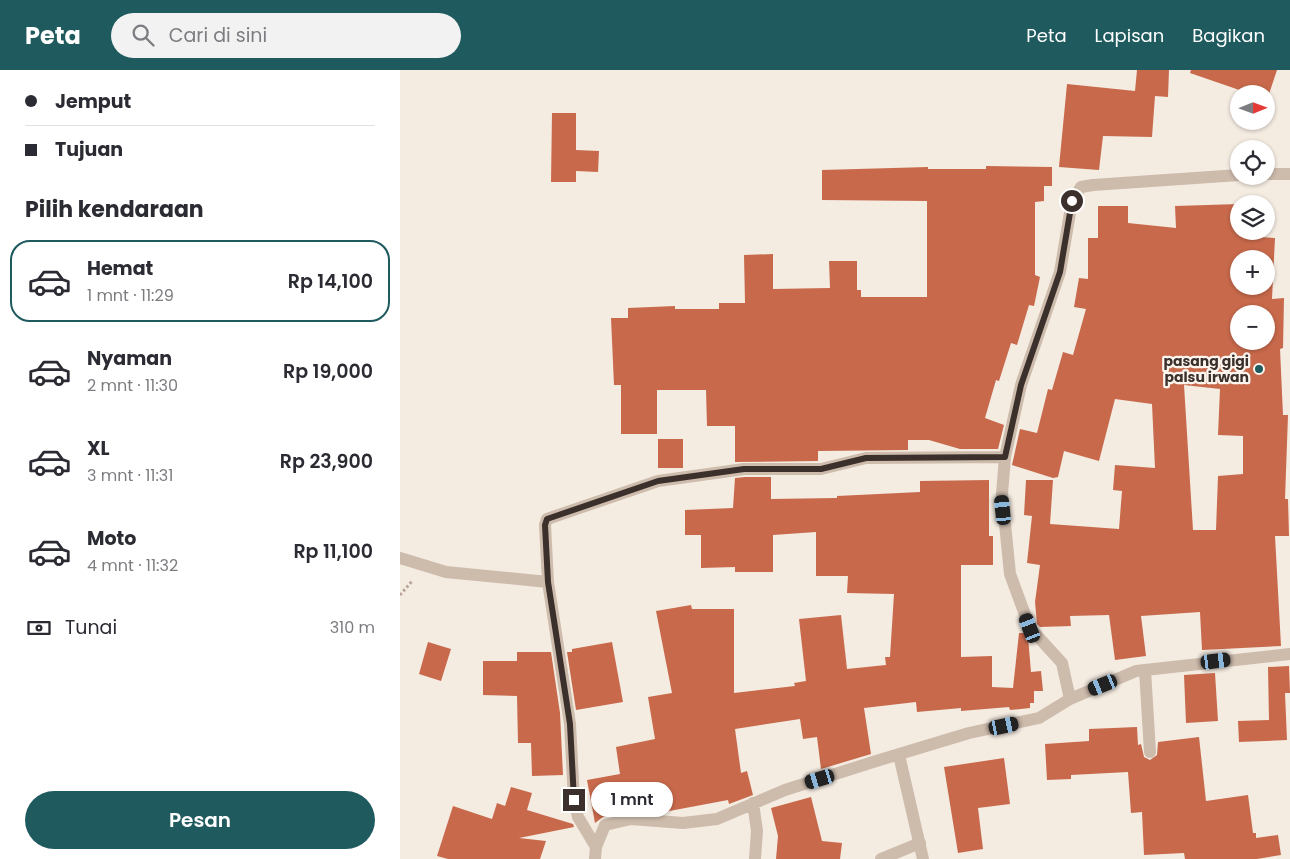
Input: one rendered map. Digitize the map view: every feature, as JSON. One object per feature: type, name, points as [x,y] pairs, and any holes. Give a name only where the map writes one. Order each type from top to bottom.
[{"type":"street","points":[[1275,174],[1290,174]]},
{"type":"street","points":[[1070,699],[1062,663],[1030,628],[1010,574],[1002,494],[1005,457],[1021,385],[1060,272],[1072,201],[1081,187],[1230,176]]},
{"type":"street","points":[[596,853],[578,817],[574,800],[570,724],[548,582],[545,525],[547,519],[658,481],[744,469],[821,469],[866,458],[1005,457]]},
{"type":"street","points":[[400,558],[446,572],[548,582]]},
{"type":"street","points":[[596,853],[605,825],[631,819],[683,823],[717,819],[786,790],[969,733],[1040,718],[1070,699],[1136,671],[1290,654]]},
{"type":"street","points":[[1145,670],[1150,752]]},
{"type":"street","points":[[899,755],[923,859]]},
{"type":"street","points":[[753,803],[757,831],[755,859]]},
{"type":"street","points":[[881,859],[920,844]]},
{"type":"building","points":[[1137,70],[1169,70],[1168,97],[1155,96],[1152,137],[1103,136],[1099,170],[1059,167],[1067,84],[1135,91]]},
{"type":"building","points":[[1191,70],[1277,70],[1272,85],[1230,85],[1230,87],[1190,73]]},
{"type":"building","points":[[552,113],[576,113],[576,150],[599,151],[598,172],[576,171],[576,182],[551,182]]},
{"type":"building","points":[[986,166],[1052,167],[1052,186],[1044,186],[1044,201],[1035,202],[1035,275],[1040,277],[1034,306],[1029,305],[1017,345],[1011,343],[999,381],[996,380],[985,418],[1004,425],[998,449],[960,449],[929,440],[908,440],[908,450],[818,451],[818,461],[735,462],[735,426],[707,426],[706,390],[657,390],[657,434],[621,434],[621,385],[614,385],[611,318],[628,318],[628,308],[675,306],[675,309],[719,309],[719,303],[745,303],[744,255],[773,254],[773,289],[830,288],[829,261],[857,261],[857,290],[861,290],[861,297],[927,297],[927,201],[822,200],[822,170],[928,167],[928,169],[986,169]]},
{"type":"building","points":[[1230,204],[1230,240],[1275,240],[1274,250],[1230,250],[1230,295],[1272,295],[1272,299],[1284,298],[1283,348],[1280,349],[1283,415],[1288,415],[1285,499],[1288,499],[1289,536],[1275,536],[1281,646],[1202,650],[1200,612],[1141,616],[1146,656],[1115,660],[1109,615],[1070,616],[1071,626],[1040,627],[1037,624],[1035,602],[1040,565],[1027,563],[1032,516],[1024,515],[1026,480],[1053,480],[1050,524],[1119,529],[1122,491],[1113,490],[1115,465],[1155,468],[1152,404],[1115,399],[1099,461],[1064,451],[1058,477],[1053,478],[1012,465],[1020,429],[1037,433],[1048,389],[1052,390],[1063,352],[1073,355],[1086,309],[1074,307],[1079,278],[1088,279],[1088,238],[1098,238],[1098,206],[1128,206],[1128,223],[1176,228],[1175,206]],"holes":[[[1184,385],[1220,389],[1218,435],[1243,436],[1243,474],[1218,476],[1216,530],[1193,530]]]},
{"type":"building","points":[[658,439],[683,439],[683,468],[658,468]]},
{"type":"building","points":[[771,477],[771,499],[837,498],[837,496],[920,492],[920,481],[989,480],[989,536],[993,536],[993,565],[961,565],[961,657],[992,656],[992,687],[1013,688],[1019,633],[1024,633],[1028,637],[1031,672],[1041,671],[1043,691],[1034,691],[1034,703],[1030,703],[1030,708],[1010,710],[1009,707],[961,711],[961,708],[917,712],[916,702],[864,708],[871,754],[821,769],[817,737],[803,739],[800,719],[735,729],[741,773],[747,771],[753,795],[729,804],[728,800],[664,812],[661,797],[619,806],[621,813],[603,817],[595,823],[587,780],[620,774],[616,747],[655,739],[648,697],[672,693],[656,611],[691,605],[692,609],[734,609],[734,693],[795,686],[794,683],[806,681],[799,619],[841,615],[847,669],[886,665],[885,657],[890,657],[894,594],[847,593],[848,576],[816,576],[816,532],[773,535],[773,572],[735,572],[735,567],[701,568],[701,535],[685,535],[685,510],[733,508],[735,478]]},
{"type":"building","points":[[428,642],[451,649],[441,681],[419,674]]},
{"type":"building","points":[[612,642],[623,702],[576,710],[567,652],[572,652],[572,649]]},
{"type":"building","points":[[517,652],[551,652],[560,713],[563,775],[532,776],[531,743],[518,743],[517,696],[483,695],[483,661],[517,661]]},
{"type":"building","points":[[1289,666],[1290,693],[1285,693],[1287,740],[1239,742],[1238,721],[1269,720],[1268,667]]},
{"type":"building","points":[[1215,673],[1218,721],[1186,723],[1184,675]]},
{"type":"building","points":[[1137,727],[1138,745],[1141,744],[1144,757],[1150,760],[1157,755],[1158,742],[1199,737],[1206,801],[1248,795],[1253,833],[1256,833],[1256,838],[1278,835],[1281,855],[1257,859],[1185,859],[1184,853],[1144,855],[1142,812],[1131,813],[1128,772],[1071,775],[1071,779],[1047,780],[1045,744],[1089,741],[1089,729]]},
{"type":"building","points":[[1004,758],[1010,804],[978,808],[983,849],[958,853],[944,767]]},
{"type":"building","points":[[511,787],[532,793],[527,810],[573,824],[574,827],[519,838],[546,841],[540,859],[448,859],[437,856],[453,806],[492,819],[497,803],[505,806]]},
{"type":"building","points":[[811,797],[822,841],[842,843],[840,859],[776,859],[778,836],[771,808]]},
{"type":"place","name":"pasang gigi palsu irwan","points":[[1259,369]]},
{"type":"route","points":[[574,800],[570,724],[548,582],[545,525],[547,519],[658,481],[744,469],[821,469],[866,458],[1005,457],[1021,385],[1060,272],[1072,201]]}]
